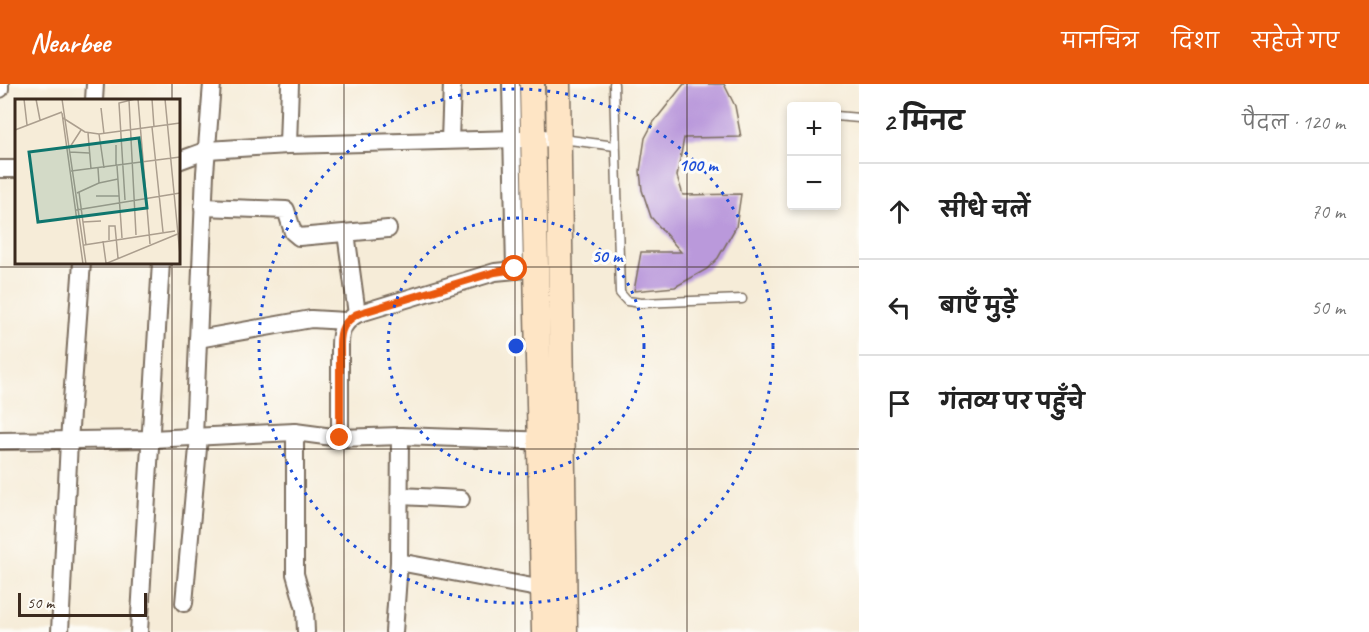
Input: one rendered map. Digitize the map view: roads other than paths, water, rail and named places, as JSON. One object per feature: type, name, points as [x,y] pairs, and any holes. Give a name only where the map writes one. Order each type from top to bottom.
[{"type":"street","points":[[0,84],[0,89]]},
{"type":"street","points":[[94,99],[95,84]]},
{"type":"street","points":[[184,603],[196,437],[203,207],[212,84]]},
{"type":"street","points":[[288,145],[290,84]]},
{"type":"street","points":[[450,140],[452,84]]},
{"type":"street","points":[[511,84],[522,139],[526,269],[551,441],[543,588],[548,631]]},
{"type":"street","points":[[522,139],[532,84]]},
{"type":"street","points":[[548,631],[558,84]]},
{"type":"street","points":[[180,159],[208,150],[288,145],[558,138]]},
{"type":"street","points":[[203,207],[286,210],[293,232],[299,237],[388,229]]},
{"type":"street","points":[[340,438],[340,333],[351,317],[346,233]]},
{"type":"street","points":[[60,632],[69,441],[82,264]]},
{"type":"street","points":[[139,632],[161,264]]},
{"type":"street","points":[[198,339],[310,319],[351,317],[495,272],[526,269]]},
{"type":"street","points":[[0,441],[151,439],[295,432],[340,438],[400,436],[551,441]]},
{"type":"street","points":[[295,432],[295,574],[305,609],[306,632]]},
{"type":"street","points":[[394,632],[399,562],[400,436]]},
{"type":"street","points":[[400,496],[461,499]]},
{"type":"street","points":[[399,562],[543,588]]},
{"type":"lane","points":[[614,84],[620,293],[627,301],[641,303],[742,299]]},
{"type":"lane","points":[[841,116],[859,118]]},
{"type":"lane","points":[[558,138],[615,146]]}]
